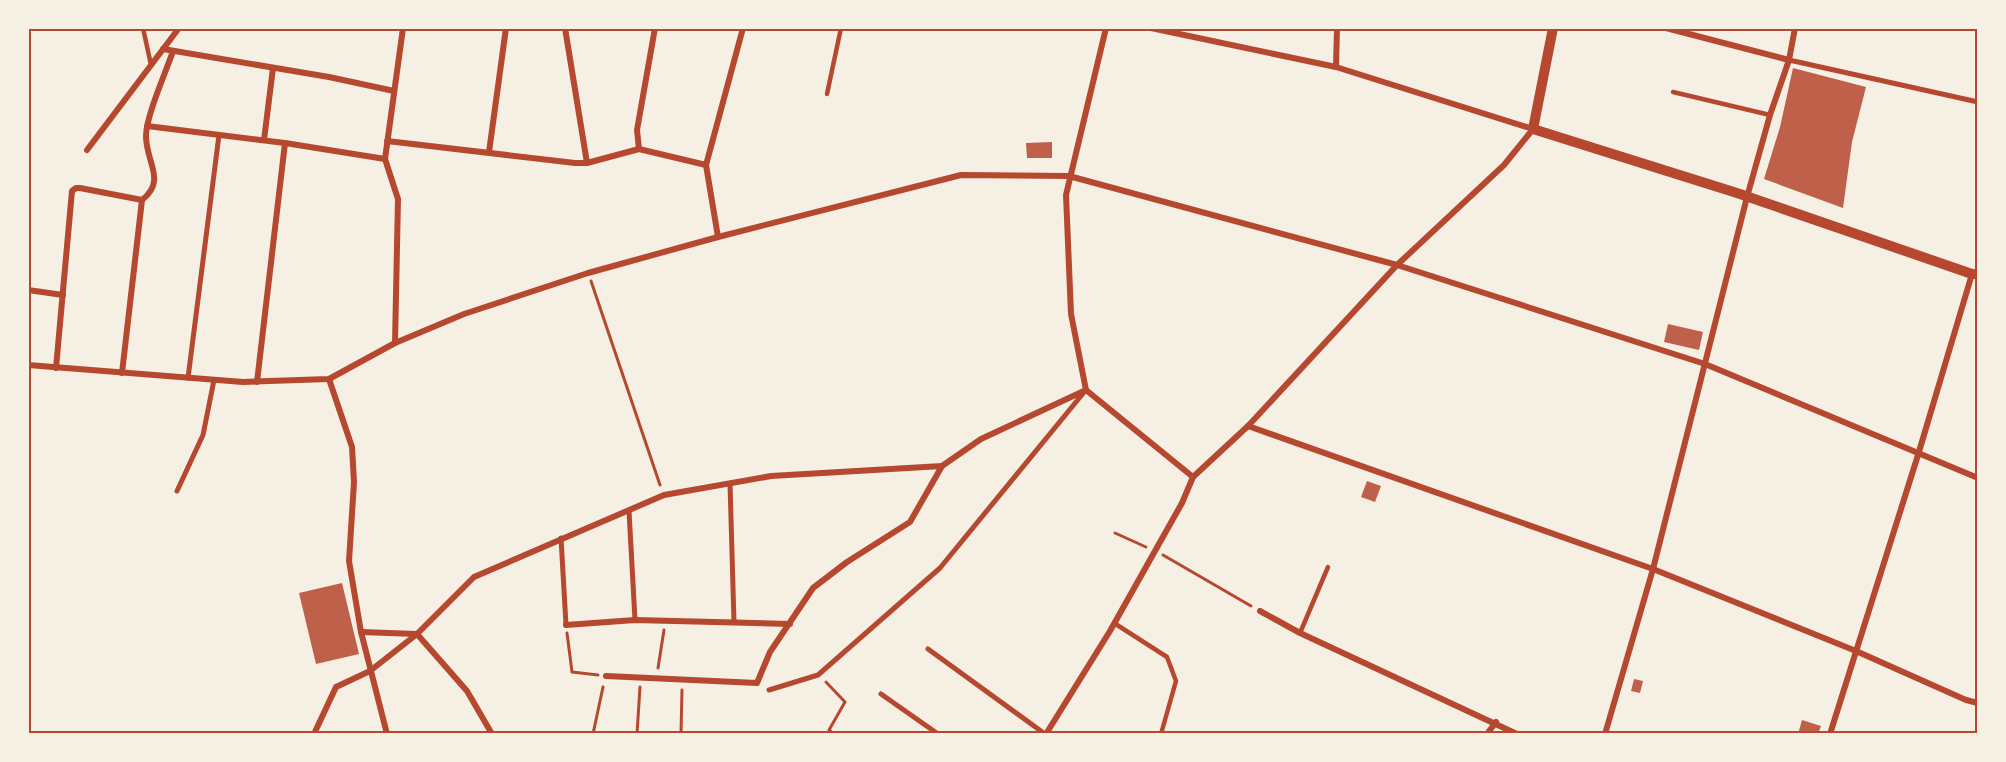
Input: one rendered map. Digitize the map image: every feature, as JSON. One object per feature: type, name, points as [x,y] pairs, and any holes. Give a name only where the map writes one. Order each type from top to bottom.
[{"type":"street","points":[[87,150],[179,28]]},
{"type":"street","points":[[395,342],[398,199],[385,159],[403,28]]},
{"type":"street","points":[[489,152],[506,28]]},
{"type":"street","points":[[565,28],[587,163]]},
{"type":"street","points":[[639,149],[637,130],[655,28]]},
{"type":"street","points":[[718,237],[706,165],[743,28]]},
{"type":"street","points":[[1106,28],[1066,195],[1071,314],[1086,390],[1193,477]]},
{"type":"street","points":[[1151,28],[1336,67],[1747,197],[1975,274],[1831,733]]},
{"type":"street","points":[[1336,67],[1337,28]]},
{"type":"street","points":[[928,650],[1046,734],[1114,623],[1182,504],[1193,477],[1248,426],[1397,265],[1504,165],[1533,129],[1553,28]]},
{"type":"street","points":[[1666,28],[1789,60],[1977,102]]},
{"type":"street","points":[[1605,734],[1653,569],[1747,197],[1770,115],[1789,60],[1795,28]]},
{"type":"street","points":[[163,50],[329,77],[394,92]]},
{"type":"street","points":[[122,373],[142,200],[151,193],[154,186],[155,176],[147,147],[147,126],[173,51]]},
{"type":"street","points":[[264,141],[273,68]]},
{"type":"street","points":[[147,126],[285,143],[385,159]]},
{"type":"street","points":[[188,378],[219,135]]},
{"type":"street","points":[[387,141],[575,164],[639,149],[706,165]]},
{"type":"street","points":[[257,382],[285,143]]},
{"type":"street","points":[[28,365],[257,382],[329,379],[395,342],[464,314],[588,273],[718,237],[961,175],[1069,176],[1397,265],[1705,364],[1977,478]]},
{"type":"street","points":[[56,368],[72,191],[76,188],[142,200]]},
{"type":"street","points":[[28,290],[63,295]]},
{"type":"street","points":[[329,379],[352,447],[354,483],[349,561],[361,632],[387,734]]},
{"type":"street","points":[[177,491],[203,435],[214,380]]},
{"type":"street","points":[[606,676],[757,683],[770,652],[813,588],[847,562],[910,522],[942,466],[981,439],[1086,390]]},
{"type":"street","points":[[769,690],[818,675],[940,568],[1086,390]]},
{"type":"street","points":[[1248,426],[1653,569],[1856,651],[1977,703]]},
{"type":"street","points":[[316,731],[336,687],[370,671],[417,634],[474,577],[561,538],[664,495],[771,476],[942,466]]},
{"type":"street","points":[[730,483],[734,622]]},
{"type":"street","points":[[629,511],[635,620]]},
{"type":"street","points":[[561,538],[566,625],[635,620],[790,624]]},
{"type":"street","points":[[1260,611],[1300,633],[1496,722],[1517,734]]},
{"type":"street","points":[[361,632],[417,634],[467,691],[492,734]]},
{"type":"street","points":[[881,694],[938,734]]},
{"type":"street","points":[[1487,734],[1496,722]]},
{"type":"lane","points":[[143,28],[150,65]]},
{"type":"lane","points":[[827,94],[842,28]]},
{"type":"lane","points":[[1673,92],[1770,115]]},
{"type":"lane","points":[[1300,633],[1328,567]]},
{"type":"lane","points":[[1114,623],[1167,657],[1176,681],[1161,734]]},
{"type":"path","points":[[588,273],[664,495]]},
{"type":"path","points":[[1115,533],[1155,551],[1260,611]]},
{"type":"path","points":[[657,678],[665,620]]},
{"type":"path","points":[[566,625],[572,672],[606,676],[592,734]]},
{"type":"path","points":[[818,675],[845,702],[829,730],[834,734]]},
{"type":"path","points":[[637,734],[640,676]]},
{"type":"path","points":[[681,734],[683,679]]},
{"type":"building","points":[[1793,68],[1866,87],[1852,142],[1843,208],[1764,179],[1780,127]]},
{"type":"building","points":[[1052,142],[1052,158],[1027,158],[1026,143]]},
{"type":"building","points":[[1668,324],[1703,332],[1699,350],[1664,342]]},
{"type":"building","points":[[1367,481],[1381,486],[1375,502],[1361,497]]},
{"type":"building","points":[[342,583],[359,654],[316,664],[299,593]]},
{"type":"building","points":[[1634,679],[1643,681],[1640,693],[1631,691]]},
{"type":"building","points":[[1802,720],[1821,726],[1818,734],[1798,734]]}]
